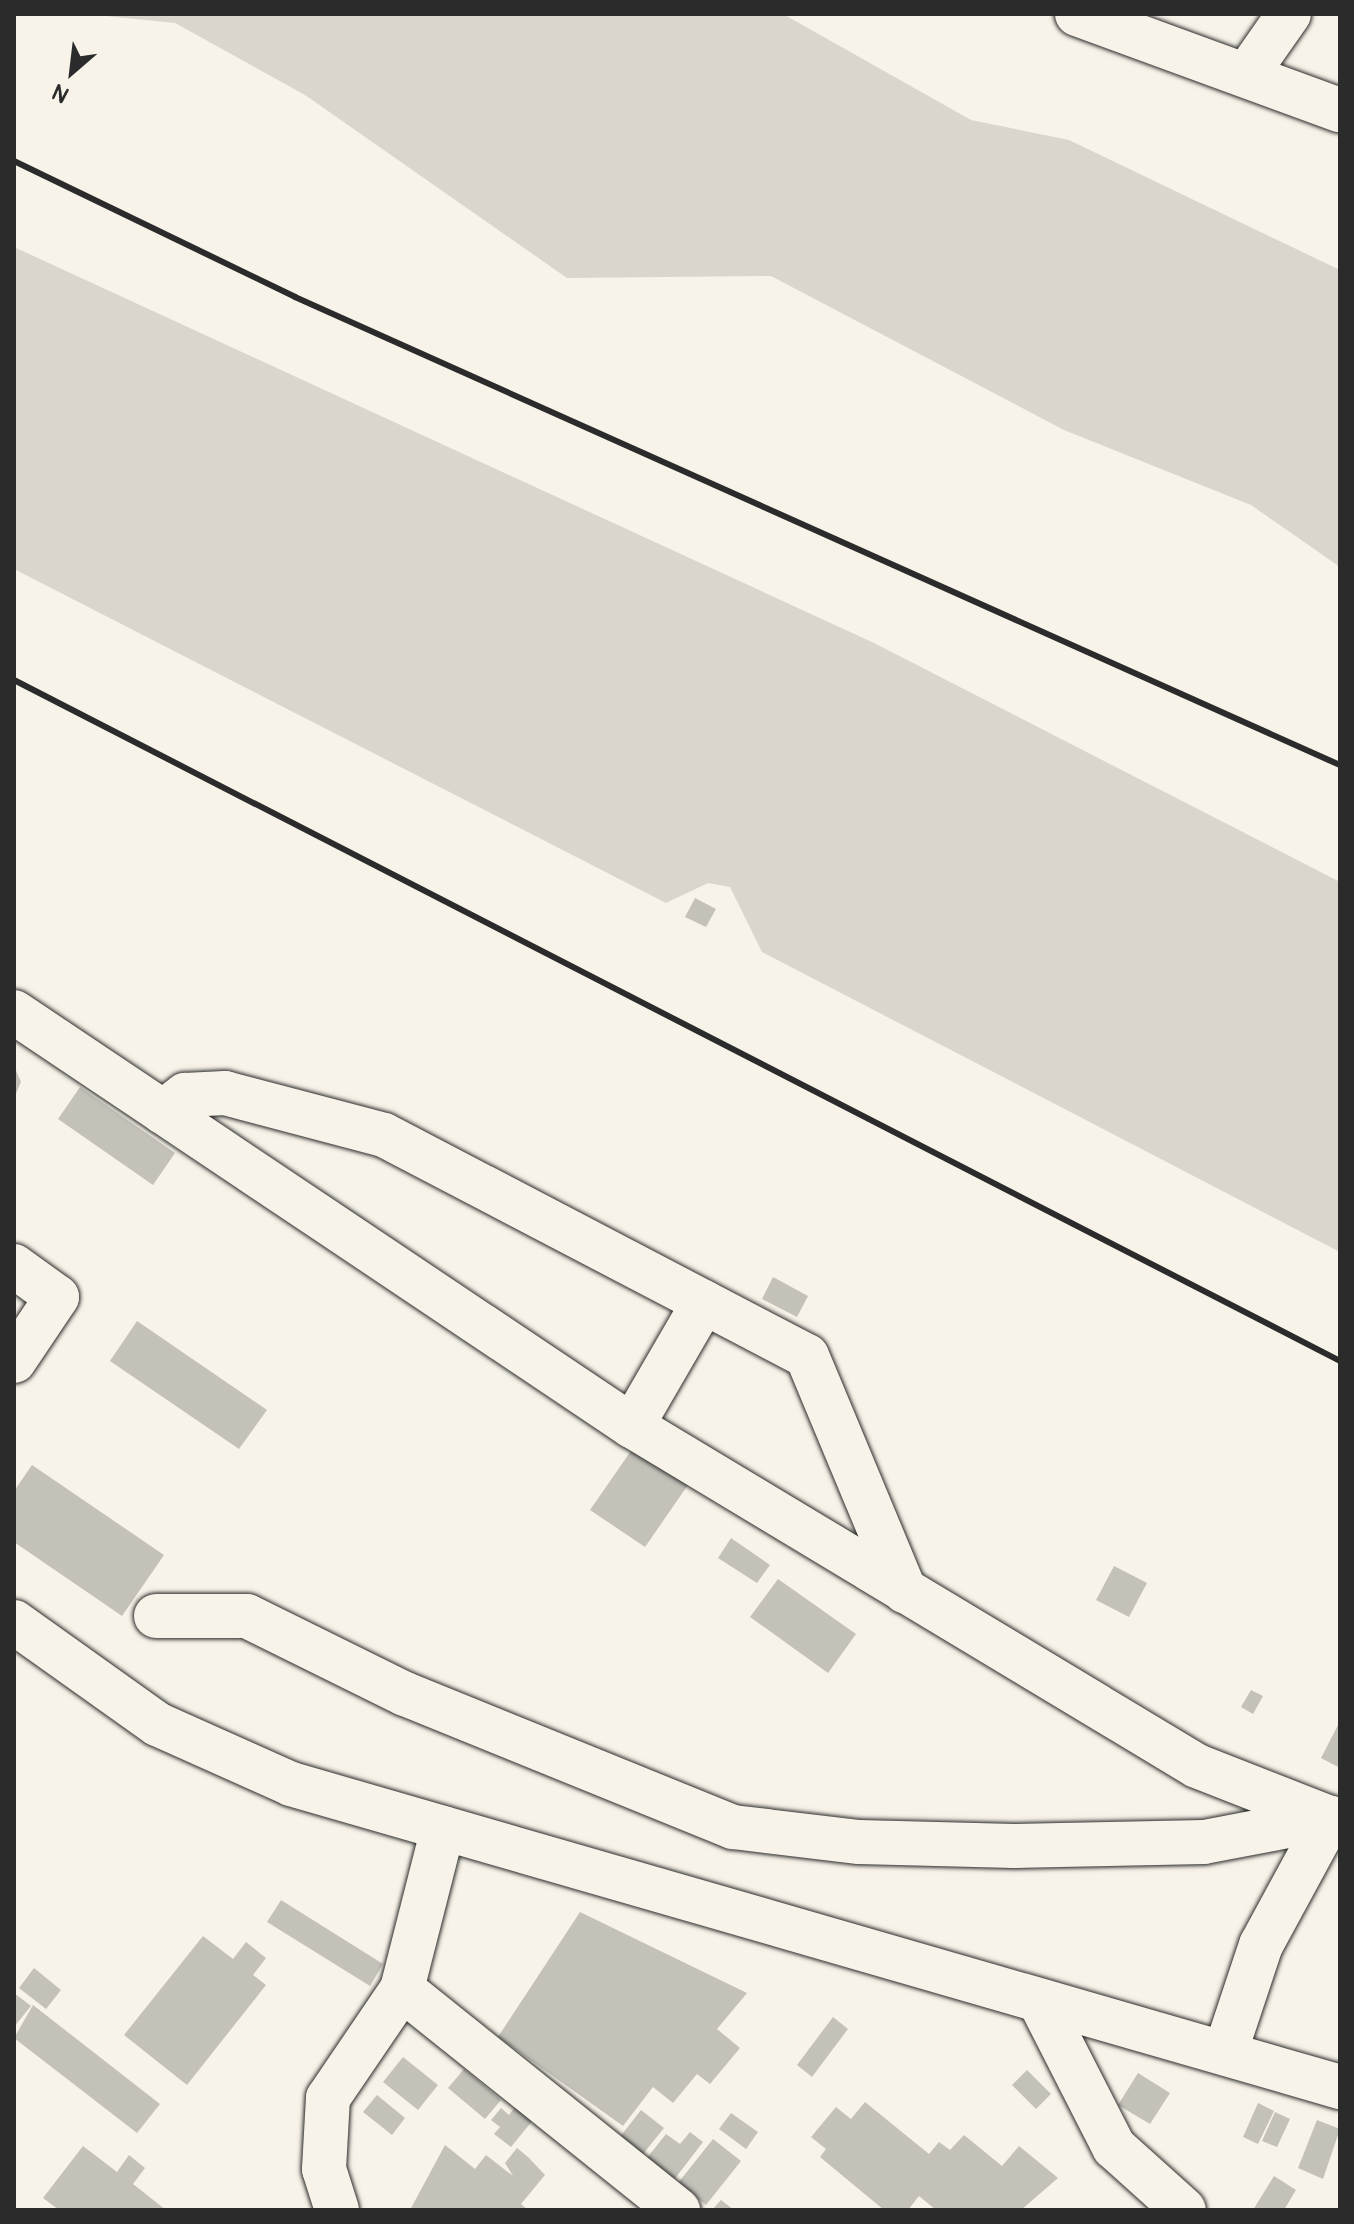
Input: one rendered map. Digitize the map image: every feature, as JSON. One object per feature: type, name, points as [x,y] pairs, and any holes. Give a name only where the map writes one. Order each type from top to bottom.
[{"type":"street","points":[[1077,14],[1340,110]]},
{"type":"street","points":[[1247,74],[1289,14]]},
{"type":"street","points":[[14,1012],[632,1426],[1197,1766],[1335,1817]]},
{"type":"street","points":[[163,1112],[185,1095],[225,1093],[384,1135],[807,1356],[905,1591]]},
{"type":"street","points":[[14,1266],[57,1297],[14,1361]]},
{"type":"street","points":[[632,1426],[704,1302]]},
{"type":"street","points":[[156,1616],[247,1616],[405,1694],[733,1827],[859,1842],[1014,1846],[1204,1842],[1335,1817]]},
{"type":"street","points":[[14,1622],[157,1724],[291,1784],[1041,2004],[1340,2087]]},
{"type":"street","points":[[1225,2053],[1261,1945],[1335,1817]]},
{"type":"street","points":[[337,2210],[324,2169],[328,2098],[402,1989],[443,1828]]},
{"type":"street","points":[[402,1989],[678,2210]]},
{"type":"street","points":[[1041,2004],[1114,2147],[1184,2210]]},
{"type":"shaded area","points":[[87,14],[783,14],[971,120],[1069,140],[1340,270],[1340,567],[1251,505],[1064,430],[771,276],[567,278],[305,95],[175,23]]},
{"type":"shaded area","points":[[14,247],[874,643],[1340,882],[1340,1252],[762,952],[730,887],[708,883],[666,903],[14,569]]},
{"type":"building","points":[[695,898],[716,909],[706,927],[685,917]]},
{"type":"building","points":[[14,1066],[21,1082],[14,1098]]},
{"type":"building","points":[[80,1087],[175,1153],[153,1185],[58,1119]]},
{"type":"building","points":[[773,1277],[808,1296],[797,1317],[762,1299]]},
{"type":"building","points":[[137,1321],[267,1410],[239,1449],[110,1361]]},
{"type":"building","points":[[633,1448],[688,1485],[645,1547],[590,1510]]},
{"type":"building","points":[[32,1465],[164,1555],[122,1616],[14,1542],[14,1491]]},
{"type":"building","points":[[731,1538],[770,1565],[757,1583],[718,1558]]},
{"type":"building","points":[[1114,1566],[1147,1583],[1129,1617],[1096,1600]]},
{"type":"building","points":[[778,1579],[856,1634],[828,1673],[750,1617]]},
{"type":"building","points":[[1251,1690],[1263,1696],[1253,1714],[1241,1707]]},
{"type":"building","points":[[1340,1721],[1340,1768],[1321,1758]]},
{"type":"building","points":[[281,1900],[383,1964],[370,1986],[267,1922]]},
{"type":"building","points":[[580,1912],[747,1993],[717,2029],[740,2048],[710,2084],[697,2074],[673,2103],[653,2087],[623,2126],[498,2037]]},
{"type":"building","points":[[203,1936],[233,1959],[246,1942],[266,1958],[253,1975],[266,1985],[187,2085],[124,2035]]},
{"type":"building","points":[[34,1968],[61,1990],[46,2009],[19,1988]]},
{"type":"building","points":[[14,1993],[31,2006],[14,2027]]},
{"type":"building","points":[[33,2005],[160,2104],[137,2133],[14,2038]]},
{"type":"building","points":[[833,2017],[848,2029],[812,2077],[797,2065]]},
{"type":"building","points":[[403,2057],[438,2085],[418,2110],[383,2082]]},
{"type":"building","points":[[464,2069],[501,2100],[485,2119],[448,2088]]},
{"type":"building","points":[[1027,2070],[1051,2094],[1036,2109],[1012,2085]]},
{"type":"building","points":[[1138,2073],[1170,2093],[1150,2124],[1118,2105]]},
{"type":"building","points":[[377,2095],[405,2118],[392,2135],[363,2112]]},
{"type":"building","points":[[865,2102],[929,2154],[939,2142],[950,2150],[964,2135],[1002,2166],[1019,2146],[1058,2178],[1021,2210],[936,2210],[919,2196],[908,2210],[884,2210],[820,2157],[826,2149],[811,2137],[836,2107],[851,2119]]},
{"type":"building","points":[[1258,2103],[1274,2111],[1258,2144],[1243,2137]]},
{"type":"building","points":[[516,2106],[533,2120],[511,2147],[494,2134],[500,2127],[491,2120],[501,2108],[509,2115]]},
{"type":"building","points":[[641,2110],[664,2128],[639,2159],[616,2142]]},
{"type":"building","points":[[1275,2112],[1290,2119],[1277,2147],[1262,2141]]},
{"type":"building","points":[[731,2113],[758,2132],[746,2149],[719,2129]]},
{"type":"building","points":[[1317,2120],[1340,2129],[1323,2179],[1298,2168]]},
{"type":"building","points":[[690,2132],[703,2142],[670,2185],[643,2163],[666,2134],[680,2144]]},
{"type":"building","points":[[713,2139],[741,2161],[706,2205],[678,2183]]},
{"type":"building","points":[[445,2145],[475,2169],[486,2155],[513,2176],[505,2163],[517,2148],[545,2175],[521,2204],[528,2210],[410,2210]]},
{"type":"building","points":[[83,2146],[117,2172],[129,2155],[145,2168],[133,2184],[166,2210],[59,2210],[43,2198]]},
{"type":"building","points":[[1274,2176],[1296,2190],[1284,2210],[1253,2210]]},
{"type":"building","points":[[721,2200],[734,2210],[712,2210]]},
{"type":"railway","points":[[14,161],[295,297],[1340,765]]},
{"type":"railway","points":[[14,680],[1340,1361]]}]
